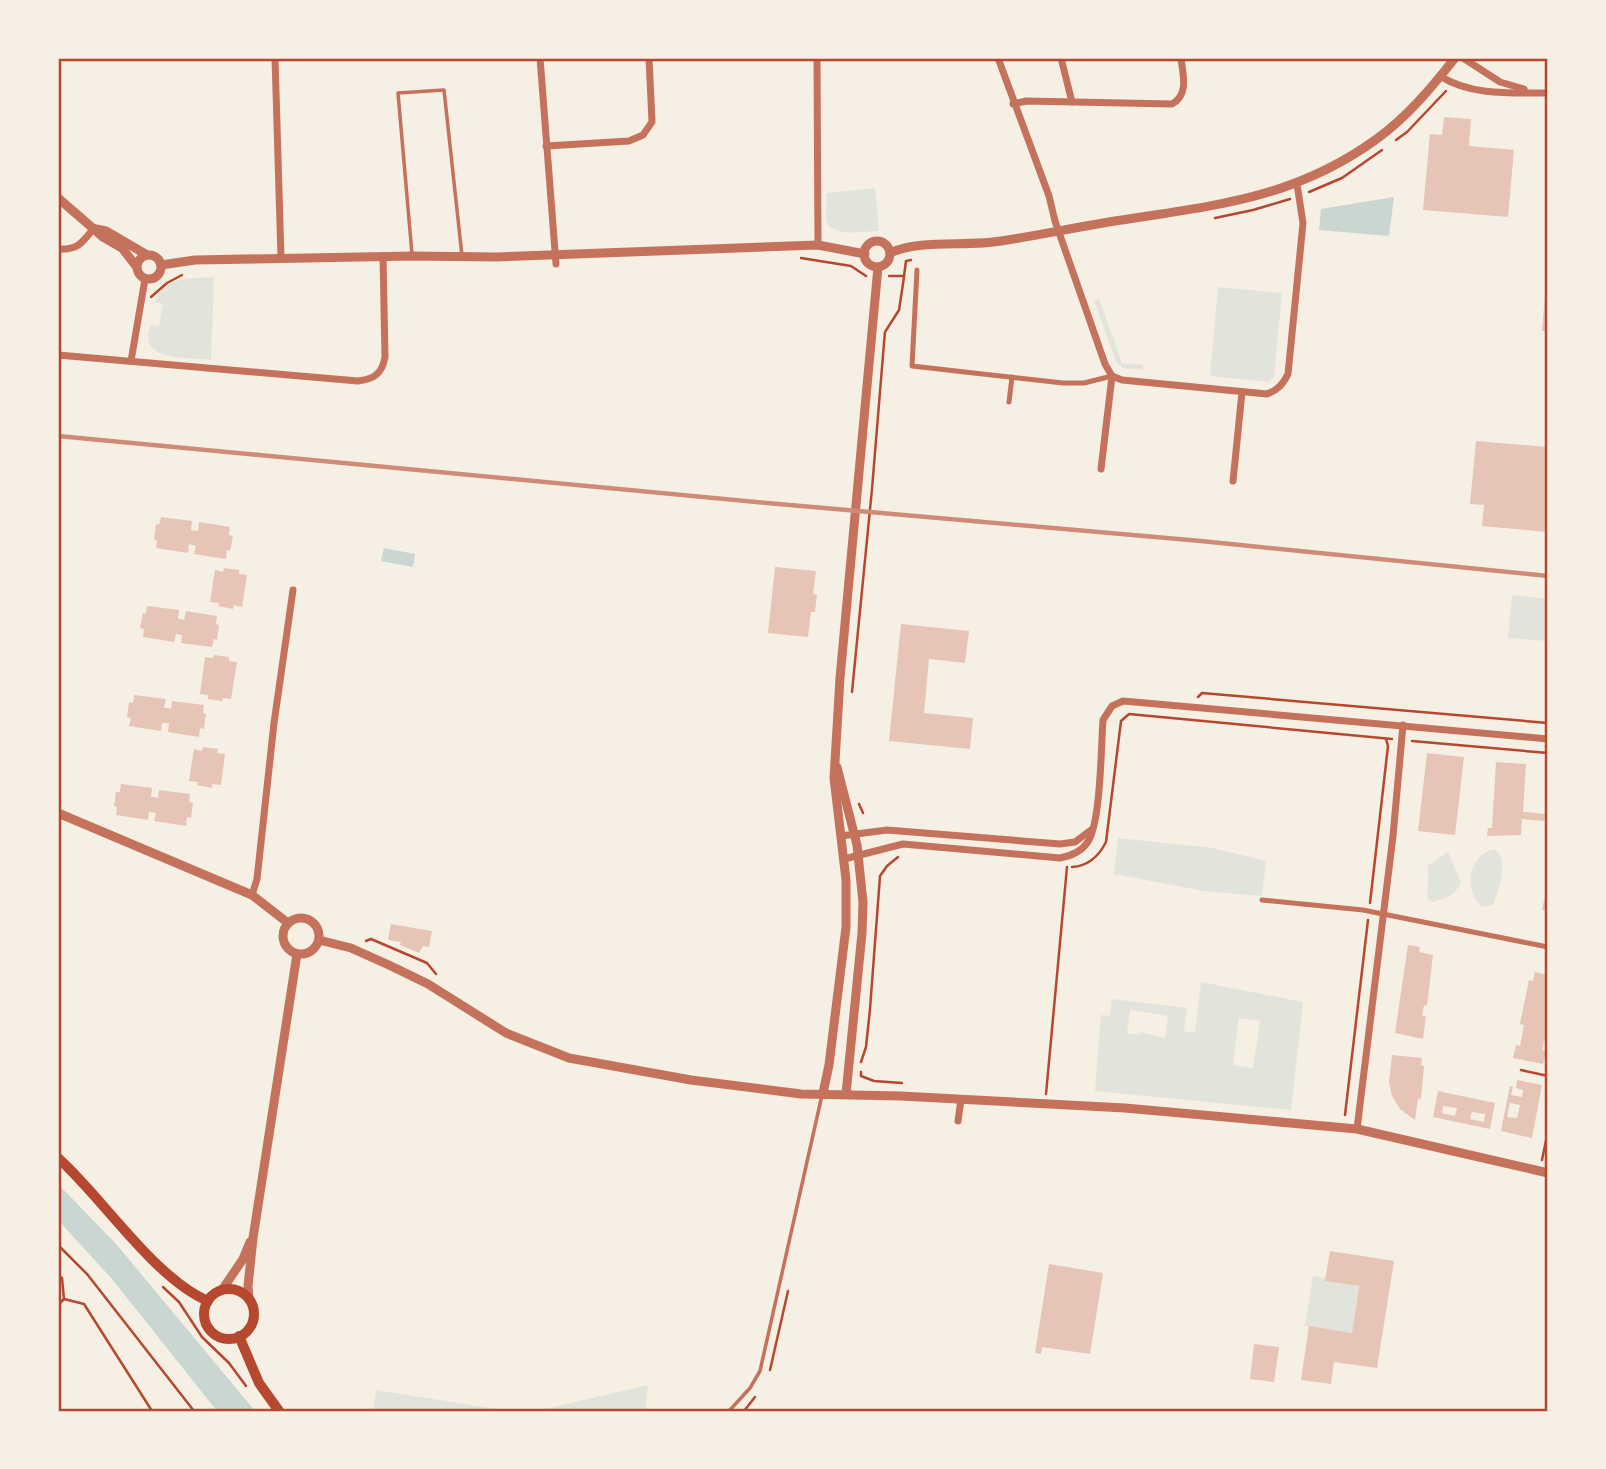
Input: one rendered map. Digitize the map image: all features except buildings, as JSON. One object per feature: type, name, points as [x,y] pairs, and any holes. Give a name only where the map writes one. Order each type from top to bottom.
[{"type":"main road","points":[[58,1158],[147,1254],[167,1273],[208,1301]]},
{"type":"main road","points":[[222,1290],[240,1292],[249,1300],[253,1316],[251,1325],[239,1336],[225,1338],[208,1328],[204,1314],[208,1301],[222,1290]]},
{"type":"main road","points":[[239,1336],[259,1383],[279,1411]]},
{"type":"street","points":[[275,58],[281,258]]},
{"type":"street","points":[[540,58],[556,259]]},
{"type":"street","points":[[546,146],[629,141],[643,135],[652,122],[653,111],[649,58]]},
{"type":"street","points":[[817,58],[818,245]]},
{"type":"street","points":[[998,58],[1049,196],[1058,230],[1099,347],[1112,376],[1101,469]]},
{"type":"street","points":[[1061,58],[1072,102]]},
{"type":"street","points":[[1013,104],[1026,101],[1171,104],[1178,101],[1184,87],[1181,58]]},
{"type":"street","points":[[890,253],[917,245],[981,244],[1236,201],[1297,184],[1377,139],[1413,107],[1455,58]]},
{"type":"street","points":[[1463,58],[1500,82],[1538,93]]},
{"type":"street","points":[[1440,76],[1462,87],[1548,93]]},
{"type":"street","points":[[917,270],[912,366],[1084,383],[1112,376],[1122,380],[1267,394],[1284,383],[1288,374],[1303,223],[1297,184]]},
{"type":"street","points":[[58,198],[103,237],[122,248],[145,279]]},
{"type":"street","points":[[94,228],[106,231],[156,257],[161,265]]},
{"type":"street","points":[[58,249],[73,249],[80,245],[94,228]]},
{"type":"street","points":[[877,241],[884,243],[890,253],[888,261],[878,267],[869,263],[865,254],[869,245],[877,241]]},
{"type":"street","points":[[161,265],[195,260],[383,256],[556,259],[818,245],[865,254]]},
{"type":"street","points":[[136,266],[139,258],[146,254]]},
{"type":"street","points":[[58,355],[368,380],[377,376],[383,368],[385,357],[383,256]]},
{"type":"street","points":[[145,279],[157,276],[161,265]]},
{"type":"street","points":[[823,1093],[829,1065],[846,927],[844,859],[834,778],[840,678],[878,267]]},
{"type":"street","points":[[131,361],[145,279]]},
{"type":"street","points":[[1009,402],[1012,377]]},
{"type":"street","points":[[1233,481],[1242,392]]},
{"type":"street","points":[[252,895],[257,879],[272,735],[293,590]]},
{"type":"street","points":[[844,859],[903,844],[1060,858],[1082,849],[1091,837],[1095,823],[1104,720],[1112,706],[1123,701],[1548,739]]},
{"type":"street","points":[[1357,1129],[1384,914],[1403,725]]},
{"type":"street","points":[[835,763],[855,834],[863,886],[863,926],[846,1094]]},
{"type":"street","points":[[58,813],[252,895],[288,923]]},
{"type":"street","points":[[841,836],[887,830],[1060,844],[1082,838],[1095,823]]},
{"type":"street","points":[[1262,900],[1370,911],[1548,947]]},
{"type":"street","points":[[297,918],[308,919],[318,930],[319,940],[311,951],[297,954],[289,950],[282,934],[288,923],[297,918]]},
{"type":"street","points":[[319,940],[351,948],[391,965],[428,984],[506,1033],[569,1058],[691,1080],[801,1094],[961,1098],[1125,1108],[1357,1129],[1548,1173]]},
{"type":"street","points":[[249,1300],[253,1238],[297,954]]},
{"type":"street","points":[[958,1121],[961,1098]]},
{"type":"street","points":[[222,1290],[243,1259],[253,1238]]},
{"type":"lane","points":[[412,256],[398,93],[444,90],[462,256]]},
{"type":"lane","points":[[729,1411],[750,1388],[765,1356],[823,1093]]},
{"type":"path","points":[[851,702],[884,344],[886,332],[899,310],[904,276]]},
{"type":"path","points":[[1195,700],[1202,693],[1548,723]]},
{"type":"path","points":[[1045,1099],[1067,867],[1091,861],[1101,852],[1106,842],[1121,721],[1129,714],[1386,739],[1388,746],[1345,1115]]},
{"type":"path","points":[[1418,742],[1548,753]]},
{"type":"path","points":[[854,797],[863,813]]},
{"type":"path","points":[[861,1076],[880,876]]},
{"type":"path","points":[[363,943],[370,939],[427,963],[440,979]]},
{"type":"path","points":[[1521,1070],[1548,1076]]},
{"type":"path","points":[[1541,1163],[1548,1131]]},
{"type":"path","points":[[58,1245],[87,1275],[194,1411]]},
{"type":"path","points":[[58,1275],[62,1278],[64,1298],[58,1305]]},
{"type":"path","points":[[160,1284],[179,1302],[202,1338],[229,1363],[248,1389]]},
{"type":"path","points":[[64,1298],[84,1304],[152,1411]]},
{"type":"path","points":[[58,1364],[58,1373]]},
{"type":"shaded area","points":[[875,188],[879,231],[843,232],[830,227],[826,219],[827,193]]},
{"type":"shaded area","points":[[1394,197],[1389,236],[1319,230],[1321,209]]},
{"type":"shaded area","points":[[214,277],[211,360],[157,352],[148,337],[151,325],[159,326],[163,304],[155,302],[164,287],[179,280]]},
{"type":"shaded area","points":[[1218,287],[1282,293],[1274,377],[1269,382],[1210,376]]},
{"type":"shaded area","points":[[1099,299],[1122,363],[1143,365],[1143,370],[1123,368],[1116,362],[1094,300]]},
{"type":"shaded area","points":[[384,548],[415,554],[413,567],[381,561]]},
{"type":"shaded area","points":[[1512,595],[1548,599],[1548,641],[1508,638]]},
{"type":"shaded area","points":[[1118,838],[1213,848],[1266,861],[1262,896],[1204,891],[1114,874]]},
{"type":"shaded area","points":[[1494,849],[1501,860],[1500,883],[1493,905],[1482,907],[1472,892],[1471,874],[1478,858]]},
{"type":"shaded area","points":[[1448,852],[1461,883],[1449,896],[1432,902],[1428,899],[1427,866]]},
{"type":"shaded area","points":[[1201,982],[1303,1002],[1291,1110],[1095,1091],[1101,1015],[1110,1016],[1112,999],[1187,1008],[1184,1031],[1195,1033]],"holes":[[[1130,1010],[1168,1016],[1165,1038],[1140,1032],[1139,1035],[1127,1033]],[[1239,1018],[1260,1021],[1253,1068],[1233,1065]]]},
{"type":"shaded area","points":[[58,1184],[117,1245],[255,1411],[217,1411],[112,1279],[58,1220]]},
{"type":"shaded area","points":[[1313,1276],[1326,1278],[1326,1281],[1359,1286],[1352,1333],[1305,1326]]},
{"type":"shaded area","points":[[648,1385],[645,1411],[516,1411],[545,1409]]},
{"type":"shaded area","points":[[376,1390],[509,1411],[373,1411]]},
{"type":"railway","points":[[58,436],[1201,541],[1548,576]]}]
